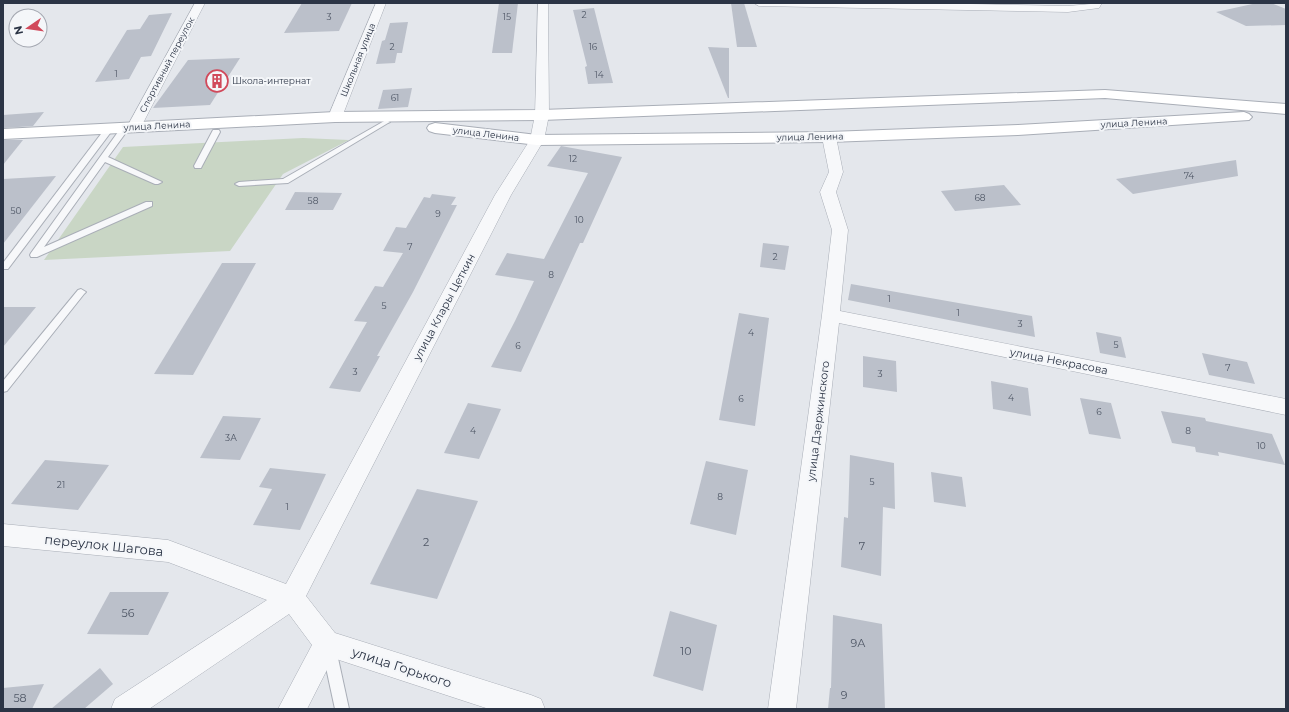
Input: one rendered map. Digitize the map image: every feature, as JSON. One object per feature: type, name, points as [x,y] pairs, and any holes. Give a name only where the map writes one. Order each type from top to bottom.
[{"type":"main road","name":"улица Ленина","points":[[3,134],[335,117],[542,115],[1105,94],[1286,109]]},
{"type":"main road","name":"улица Ленина","points":[[335,117],[537,140],[829,137],[1018,130],[1286,114]]},
{"type":"street","name":"Спортивный переулок","points":[[130,127],[200,3]]},
{"type":"street","name":"Школьная улица","points":[[335,117],[381,3]]},
{"type":"street","name":"улица Клары Цеткин","points":[[292,598],[503,196],[537,140],[542,115],[544,3]]},
{"type":"street","points":[[759,3],[1000,5],[1068,9],[1095,6],[1097,3]]},
{"type":"street","name":"улица Дзержинского","points":[[782,709],[832,315],[840,230],[828,192],[836,172],[829,137]]},
{"type":"street","name":"улица Некрасова","points":[[832,315],[1286,407]]},
{"type":"street","name":"переулок Шагова","points":[[3,535],[168,551],[292,598]]},
{"type":"street","points":[[125,709],[292,598],[328,643],[292,709]]},
{"type":"street","name":"улица Горького","points":[[328,643],[531,709]]},
{"type":"lane","points":[[239,184],[285,181],[386,122]]},
{"type":"lane","points":[[130,127],[103,158],[34,256],[149,204]]},
{"type":"lane","points":[[5,267],[110,128]]},
{"type":"lane","points":[[198,166],[216,132]]},
{"type":"lane","points":[[103,158],[158,182]]},
{"type":"lane","points":[[3,388],[81,292]]},
{"type":"lane","points":[[328,643],[342,709]]},
{"type":"green space","points":[[303,138],[349,140],[283,174],[230,251],[44,260],[123,147]]},
{"type":"building","points":[[302,3],[352,3],[339,31],[284,33]]},
{"type":"building","points":[[499,3],[518,3],[512,53],[492,53]]},
{"type":"building","points":[[731,3],[744,3],[757,47],[737,47]]},
{"type":"building","points":[[1257,3],[1271,3],[1286,9],[1286,25],[1246,26],[1216,12]]},
{"type":"building","points":[[594,8],[613,83],[588,84],[585,67],[587,66],[573,10]]},
{"type":"building","points":[[172,13],[151,56],[141,57],[129,79],[95,82],[127,30],[140,29],[149,15]]},
{"type":"building","points":[[408,22],[402,53],[397,53],[395,63],[376,64],[382,41],[385,40],[390,23]]},
{"type":"building","points":[[708,47],[729,48],[729,98],[728,98]]},
{"type":"building","points":[[240,58],[210,105],[153,108],[188,60]]},
{"type":"building","points":[[412,88],[408,107],[378,109],[383,90]]},
{"type":"building","points":[[44,112],[33,126],[3,128],[3,115]]},
{"type":"building","points":[[3,140],[23,140],[3,165]]},
{"type":"building","points":[[561,146],[622,157],[583,243],[580,243],[521,372],[491,367],[534,281],[495,275],[507,253],[544,259],[588,173],[547,166]]},
{"type":"building","points":[[1236,160],[1238,176],[1133,194],[1116,179]]},
{"type":"building","points":[[56,176],[3,244],[3,179]]},
{"type":"building","points":[[1004,185],[1021,205],[955,211],[941,191]]},
{"type":"building","points":[[295,192],[342,193],[333,210],[285,210]]},
{"type":"building","points":[[432,194],[456,197],[451,205],[457,205],[413,292],[377,356],[380,356],[360,392],[329,388],[367,322],[354,321],[375,286],[383,287],[403,253],[383,251],[396,227],[406,228],[424,197],[430,198]]},
{"type":"building","points":[[763,243],[789,246],[785,270],[760,267]]},
{"type":"building","points":[[222,263],[256,263],[193,375],[154,374]]},
{"type":"building","points":[[851,284],[1032,316],[1035,337],[848,300]]},
{"type":"building","points":[[3,307],[36,307],[3,347]]},
{"type":"building","points":[[739,313],[769,318],[755,426],[719,420]]},
{"type":"building","points":[[1096,332],[1121,337],[1126,358],[1100,353]]},
{"type":"building","points":[[1202,353],[1247,362],[1255,384],[1209,375]]},
{"type":"building","points":[[863,356],[896,361],[897,392],[863,387]]},
{"type":"building","points":[[991,381],[1028,388],[1031,416],[993,409]]},
{"type":"building","points":[[1080,398],[1111,403],[1121,439],[1089,434]]},
{"type":"building","points":[[468,403],[501,409],[479,459],[444,453]]},
{"type":"building","points":[[1161,411],[1205,418],[1206,421],[1272,434],[1285,465],[1218,452],[1219,456],[1196,452],[1195,447],[1172,443]]},
{"type":"building","points":[[223,416],[261,418],[240,460],[200,458]]},
{"type":"building","points":[[850,455],[894,463],[895,509],[883,507],[881,576],[841,567],[844,517],[848,518]]},
{"type":"building","points":[[45,460],[109,465],[78,510],[11,504]]},
{"type":"building","points":[[706,461],[748,470],[736,535],[690,524]]},
{"type":"building","points":[[270,468],[326,474],[300,530],[253,525],[272,489],[259,487]]},
{"type":"building","points":[[931,472],[962,477],[966,507],[934,502]]},
{"type":"building","points":[[417,489],[478,501],[437,599],[370,584]]},
{"type":"building","points":[[110,592],[169,592],[148,635],[87,634]]},
{"type":"building","points":[[670,611],[717,625],[703,691],[653,676]]},
{"type":"building","points":[[833,615],[882,624],[885,709],[828,709],[831,688]]},
{"type":"building","points":[[100,668],[113,684],[84,709],[51,709]]},
{"type":"building","points":[[44,684],[32,709],[3,709],[3,688]]},
{"type":"place","name":"Школа-интернат","points":[[217,81]]}]
